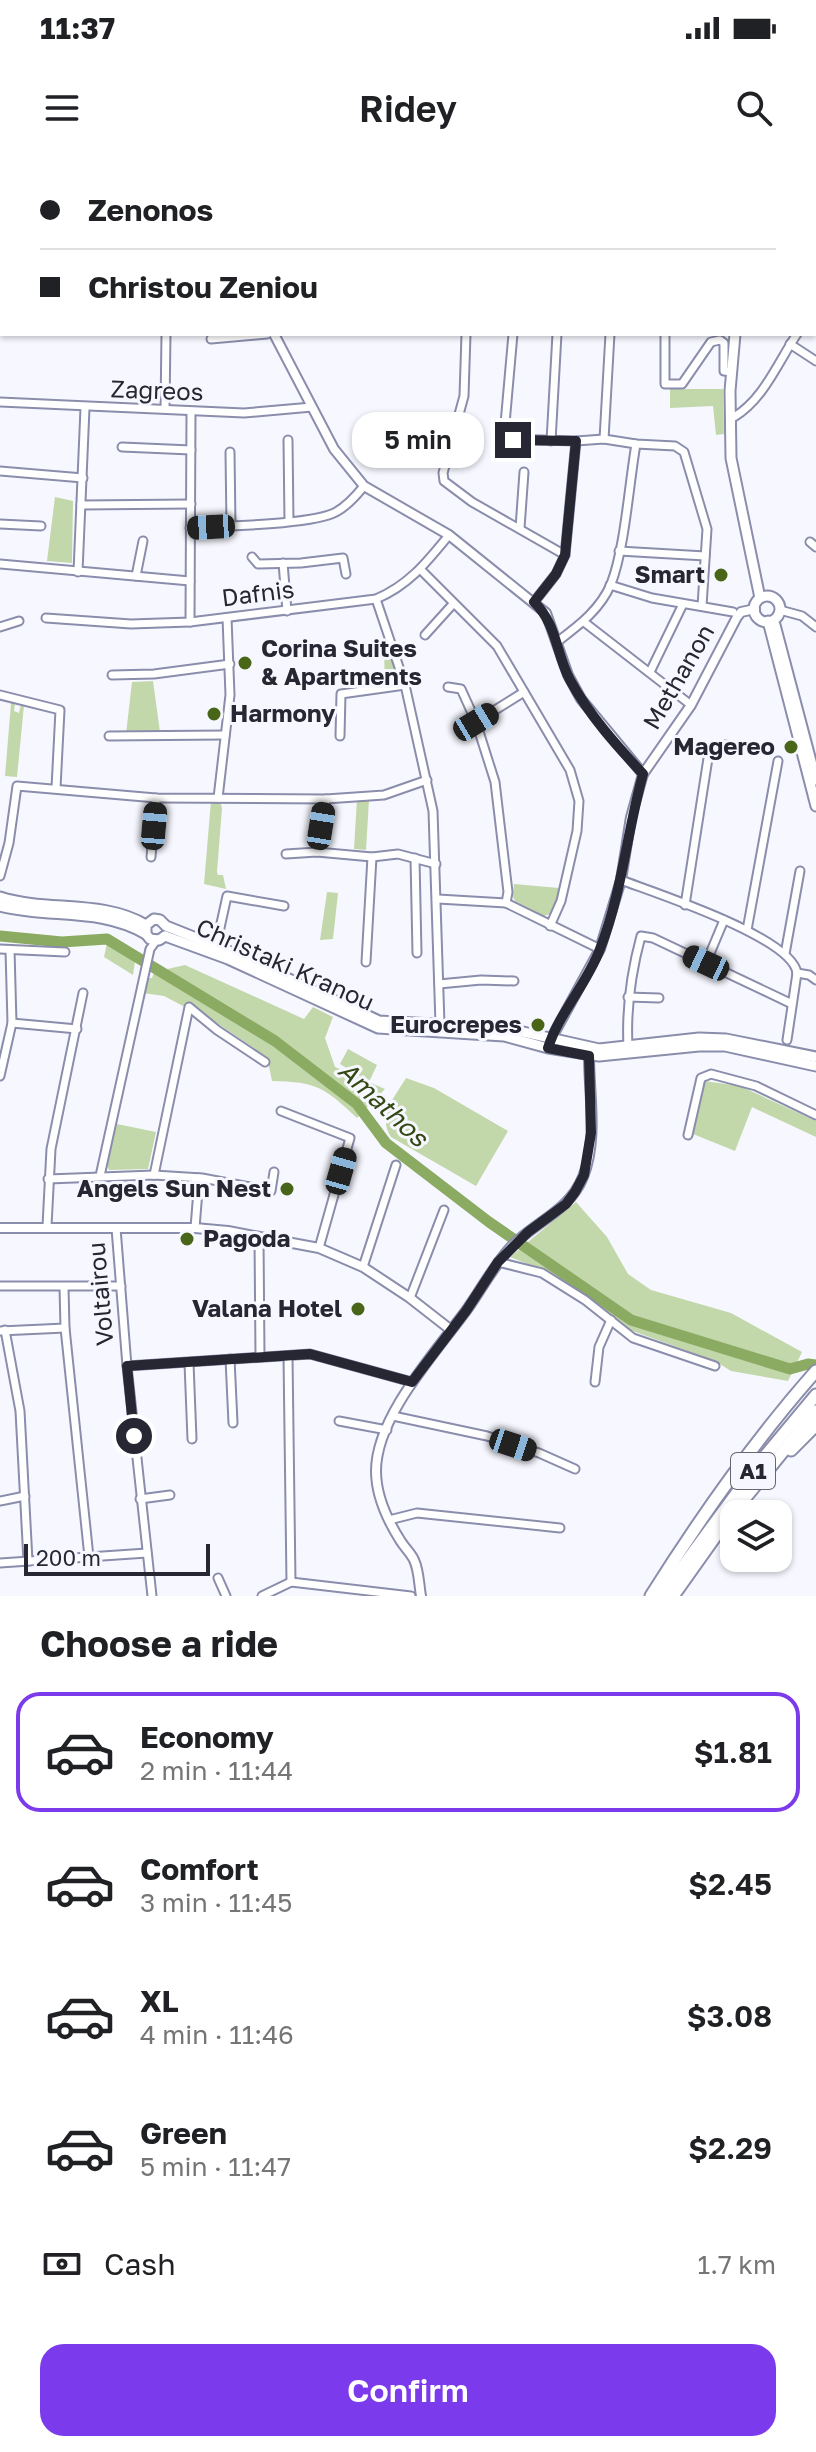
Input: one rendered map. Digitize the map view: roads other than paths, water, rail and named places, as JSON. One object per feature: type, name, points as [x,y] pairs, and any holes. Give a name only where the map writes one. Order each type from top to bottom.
[{"type":"highway","points":[[651,1596],[694,1530],[787,1404],[816,1371]]},
{"type":"highway","name":"A1","points":[[676,1596],[810,1410],[816,1395]]},
{"type":"highway","name":"A1","points":[[661,1596],[756,1467],[810,1410]]},
{"type":"highway","points":[[751,1500],[816,1425]]},
{"type":"highway","points":[[676,1596],[720,1540]]},
{"type":"main road","points":[[737,336],[729,421],[731,458],[762,597]]},
{"type":"main road","points":[[737,336],[735,458],[762,597],[755,609],[758,617],[771,620]]},
{"type":"main road","points":[[762,597],[775,599],[780,610],[771,620]]},
{"type":"main road","points":[[771,620],[816,780]]},
{"type":"main road","points":[[771,620],[816,806]]},
{"type":"main road","name":"Christaki Kranou","points":[[0,897],[21,903],[102,909],[130,917],[154,935],[216,946],[369,1017],[392,1023],[505,1028],[589,1056],[713,1046],[737,1048],[816,1066]]},
{"type":"main road","name":"Christaki Kranou","points":[[0,906],[21,911],[101,916],[129,925],[228,959],[378,1028],[504,1036],[599,1049],[713,1038],[738,1040],[816,1057]]},
{"type":"street","points":[[165,409],[166,336]]},
{"type":"street","points":[[211,339],[245,336]]},
{"type":"street","points":[[275,336],[334,449],[364,486],[449,535],[534,602],[551,622],[568,675],[581,699],[643,774]]},
{"type":"street","points":[[466,336],[464,396],[443,473],[444,481],[472,502],[565,555]]},
{"type":"street","points":[[513,336],[504,435],[508,439],[604,439],[675,446],[684,452],[707,529],[702,606]]},
{"type":"street","points":[[551,441],[557,336]]},
{"type":"street","points":[[604,439],[610,336]]},
{"type":"street","points":[[665,336],[665,384],[682,384],[711,342],[720,340],[724,343],[724,371],[732,372]]},
{"type":"street","points":[[734,417],[756,399],[796,336]]},
{"type":"street","points":[[790,344],[816,361]]},
{"type":"street","name":"Zagreos","points":[[0,402],[244,413],[312,407]]},
{"type":"street","points":[[78,572],[85,408]]},
{"type":"street","points":[[190,622],[191,412]]},
{"type":"street","points":[[288,440],[289,521]]},
{"type":"street","points":[[534,602],[556,574],[565,555],[576,441]]},
{"type":"street","points":[[557,642],[584,622],[610,585],[619,551],[636,444]]},
{"type":"street","points":[[122,447],[191,450]]},
{"type":"street","points":[[230,452],[231,526]]},
{"type":"street","points":[[0,471],[83,478]]},
{"type":"street","points":[[520,528],[524,472]]},
{"type":"street","points":[[190,528],[289,521],[334,513],[364,486]]},
{"type":"street","points":[[81,505],[191,504]]},
{"type":"street","points":[[0,524],[41,526]]},
{"type":"street","name":"Dafnis","points":[[46,618],[131,624],[190,622],[376,599],[398,589],[421,570],[449,535]]},
{"type":"street","points":[[136,576],[143,541]]},
{"type":"street","points":[[619,551],[705,556]]},
{"type":"street","points":[[252,557],[258,564],[343,558],[346,574]]},
{"type":"street","points":[[283,563],[287,611]]},
{"type":"street","points":[[0,564],[190,581]]},
{"type":"street","points":[[421,570],[497,646],[570,770],[579,801],[577,831],[561,901],[550,926]]},
{"type":"street","points":[[610,585],[652,598],[733,612]]},
{"type":"street","points":[[376,599],[405,685],[433,811],[440,1024]]},
{"type":"street","points":[[425,635],[453,604]]},
{"type":"street","points":[[650,672],[683,604]]},
{"type":"street","name":"Methanon","points":[[549,1044],[600,949],[621,880],[631,817],[643,774],[691,705],[737,617],[741,612],[755,609]]},
{"type":"street","points":[[780,610],[802,616],[816,627]]},
{"type":"street","points":[[218,798],[230,695],[227,618]]},
{"type":"street","points":[[0,627],[19,621]]},
{"type":"street","points":[[584,622],[691,705]]},
{"type":"street","points":[[112,675],[154,674],[230,664]]},
{"type":"street","points":[[340,736],[341,694],[405,685]]},
{"type":"street","points":[[448,687],[461,689],[476,722],[495,782],[508,892],[506,903]]},
{"type":"street","points":[[476,722],[524,692]]},
{"type":"street","points":[[0,695],[60,710],[56,788]]},
{"type":"street","points":[[109,736],[225,735]]},
{"type":"street","points":[[685,905],[709,752],[715,746],[726,745]]},
{"type":"street","points":[[747,930],[778,761]]},
{"type":"street","points":[[0,876],[9,843],[17,786],[156,798],[326,799],[384,795],[427,780]]},
{"type":"street","points":[[151,857],[156,798]]},
{"type":"street","points":[[317,852],[326,799]]},
{"type":"street","points":[[286,854],[317,852],[372,857],[398,854],[436,864]]},
{"type":"street","points":[[366,962],[372,857]]},
{"type":"street","points":[[415,858],[417,953]]},
{"type":"street","points":[[785,954],[800,871]]},
{"type":"street","points":[[621,880],[747,930],[785,954],[796,966],[797,973],[790,1003],[787,1040]]},
{"type":"street","points":[[216,946],[227,896],[284,906]]},
{"type":"street","points":[[438,899],[506,903],[600,949]]},
{"type":"street","points":[[706,963],[724,920]]},
{"type":"street","points":[[100,1176],[154,935]]},
{"type":"street","points":[[628,1046],[630,979],[641,936],[790,1003]]},
{"type":"street","points":[[0,949],[65,952]]},
{"type":"street","points":[[0,1076],[12,1023],[10,950]]},
{"type":"street","points":[[797,973],[816,980]]},
{"type":"street","points":[[439,984],[514,981]]},
{"type":"street","points":[[47,1226],[51,1149],[83,993]]},
{"type":"street","points":[[628,997],[659,998]]},
{"type":"street","points":[[154,1175],[189,1007],[265,1062]]},
{"type":"street","points":[[12,1023],[77,1029]]},
{"type":"street","points":[[421,1596],[415,1561],[389,1520],[376,1470],[387,1430],[412,1382],[498,1262],[528,1232],[566,1204],[584,1175],[591,1133],[589,1056]]},
{"type":"street","points":[[688,1135],[701,1078],[711,1074],[756,1086],[816,1115]]},
{"type":"street","points":[[281,1111],[350,1138],[319,1248]]},
{"type":"street","points":[[363,1267],[396,1165]]},
{"type":"street","points":[[48,1179],[154,1175],[199,1178],[271,1191],[274,1172]]},
{"type":"street","points":[[195,1228],[199,1178]]},
{"type":"street","points":[[410,1298],[444,1210]]},
{"type":"street","points":[[0,1228],[195,1228],[319,1248],[363,1267],[451,1330]]},
{"type":"street","name":"Voltairou","points":[[116,1228],[140,1499],[152,1596]]},
{"type":"street","points":[[259,1238],[260,1356]]},
{"type":"street","points":[[498,1262],[542,1273],[585,1300],[633,1338],[715,1366]]},
{"type":"street","points":[[0,1286],[121,1286]]},
{"type":"street","points":[[64,1287],[65,1328],[89,1557]]},
{"type":"street","points":[[595,1382],[599,1347],[611,1320]]},
{"type":"street","points":[[28,1561],[20,1411],[2,1331],[65,1328]]},
{"type":"street","points":[[127,1366],[310,1354],[412,1382]]},
{"type":"street","points":[[288,1356],[291,1582]]},
{"type":"street","points":[[230,1359],[233,1423]]},
{"type":"street","points":[[189,1363],[192,1439]]},
{"type":"street","points":[[393,1416],[487,1436],[575,1469]]},
{"type":"street","points":[[339,1421],[387,1430]]},
{"type":"street","points":[[140,1499],[170,1495]]},
{"type":"street","points":[[0,1501],[25,1496]]},
{"type":"street","points":[[389,1520],[417,1513],[560,1528]]},
{"type":"street","points":[[0,1563],[147,1553]]},
{"type":"street","points":[[218,1578],[226,1596]]},
{"type":"street","points":[[262,1596],[291,1582],[411,1596]]},
{"type":"waterway","name":"Amathos","points":[[0,936],[62,942],[107,939],[275,1041],[357,1104],[386,1143],[489,1222],[631,1320],[790,1369],[816,1365]]},
{"type":"place","name":"Smart","points":[[721,575]]},
{"type":"place","name":"Corina Suites & Apartments","points":[[245,663]]},
{"type":"place","name":"Harmony","points":[[214,714]]},
{"type":"place","name":"Magereo","points":[[791,747]]},
{"type":"place","name":"Eurocrepes","points":[[538,1025]]},
{"type":"place","name":"Angels Sun Nest","points":[[287,1189]]},
{"type":"place","name":"Pagoda","points":[[187,1239]]},
{"type":"place","name":"Valana Hotel","points":[[358,1309]]}]
